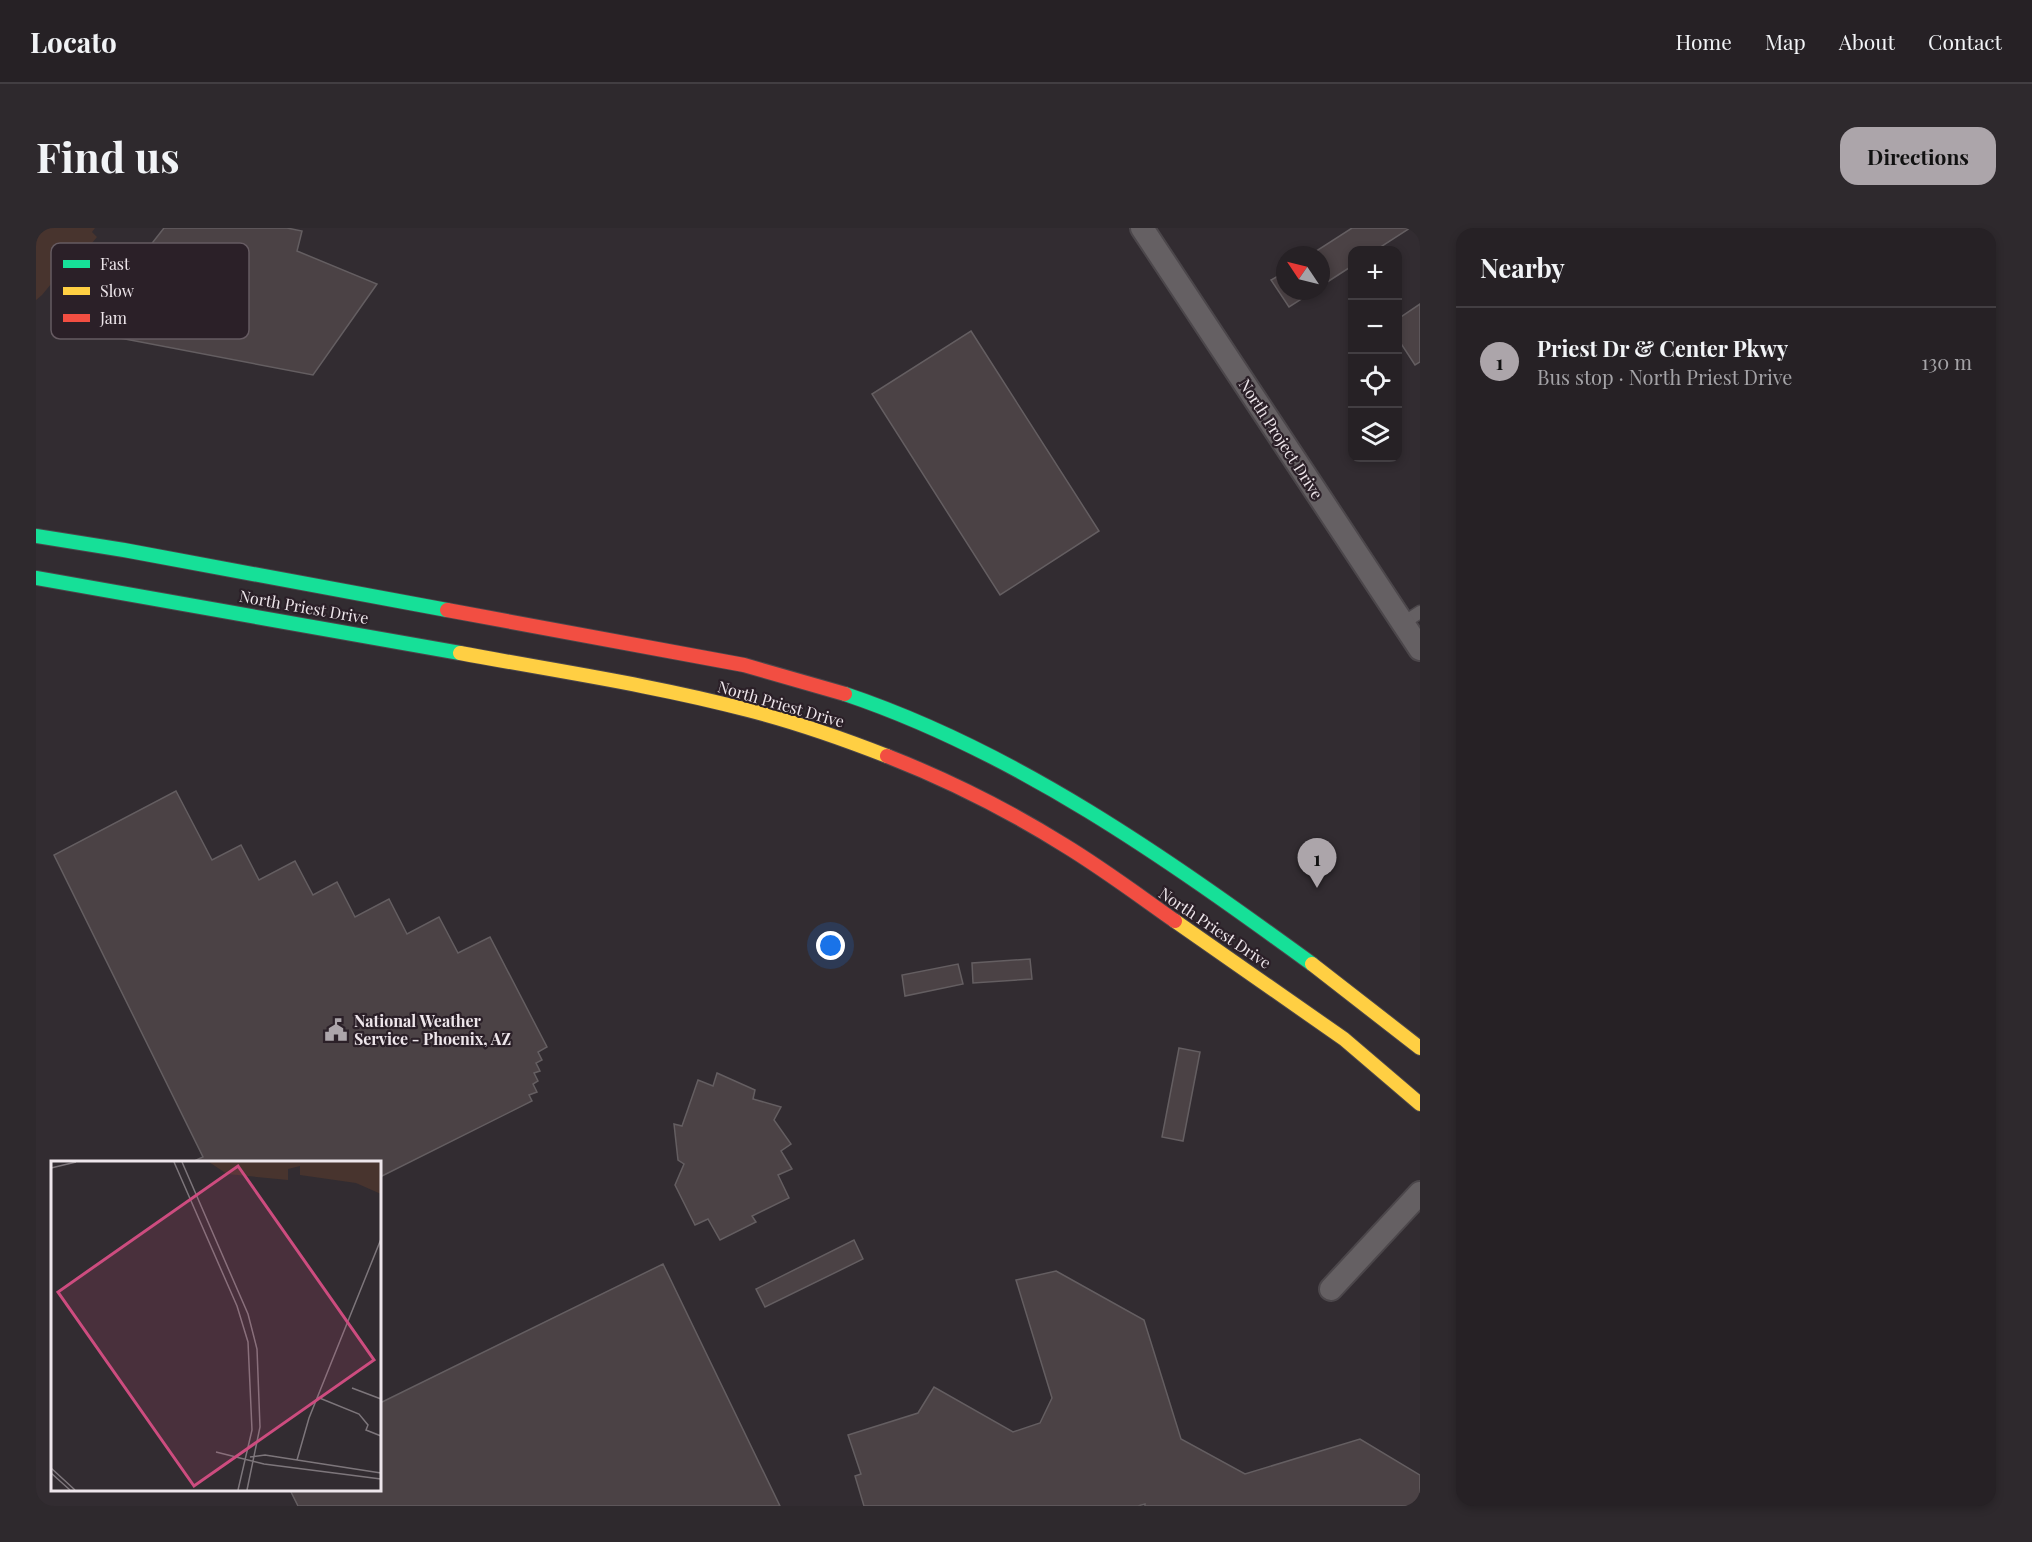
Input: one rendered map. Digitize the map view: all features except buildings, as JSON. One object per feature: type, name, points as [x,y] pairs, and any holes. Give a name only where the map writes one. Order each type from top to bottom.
[{"type":"main road","name":"North Priest Drive","points":[[36,536],[124,550],[704,657],[781,674],[883,708],[976,748],[1063,795],[1293,949],[1358,996],[1420,1048]]},
{"type":"main road","name":"North Priest Drive","points":[[36,578],[232,611],[618,682],[743,709],[844,739],[953,784],[1036,827],[1066,846],[1344,1039],[1420,1104]]},
{"type":"street","name":"North Project Drive","points":[[1143,228],[1411,617],[1420,649]]},
{"type":"street","points":[[1331,1289],[1420,1194]]},
{"type":"shaded area","points":[[36,228],[95,228],[92,232],[97,237],[92,243],[51,243],[51,284],[36,300]]},
{"type":"traffic: fast","points":[[36,536],[124,550],[447,610]]},
{"type":"traffic: fast","points":[[36,578],[460,653]]},
{"type":"traffic: fast","points":[[845,694],[908,718],[1030,777],[1145,847],[1312,964]]},
{"type":"traffic: slow","points":[[460,653],[712,701],[801,725],[887,756]]},
{"type":"traffic: slow","points":[[1175,921],[1344,1039],[1420,1104]]},
{"type":"traffic: slow","points":[[1312,964],[1420,1048]]},
{"type":"traffic: jam","points":[[447,610],[744,665],[845,694]]},
{"type":"traffic: jam","points":[[887,756],[955,785],[1021,820],[1092,863],[1175,921]]},
{"type":"place","name":"Priest Dr & Center Pkwy","points":[[1317,888]]},
{"type":"place","name":"National Weather Service - Phoenix, AZ","points":[[336,1030]]}]
